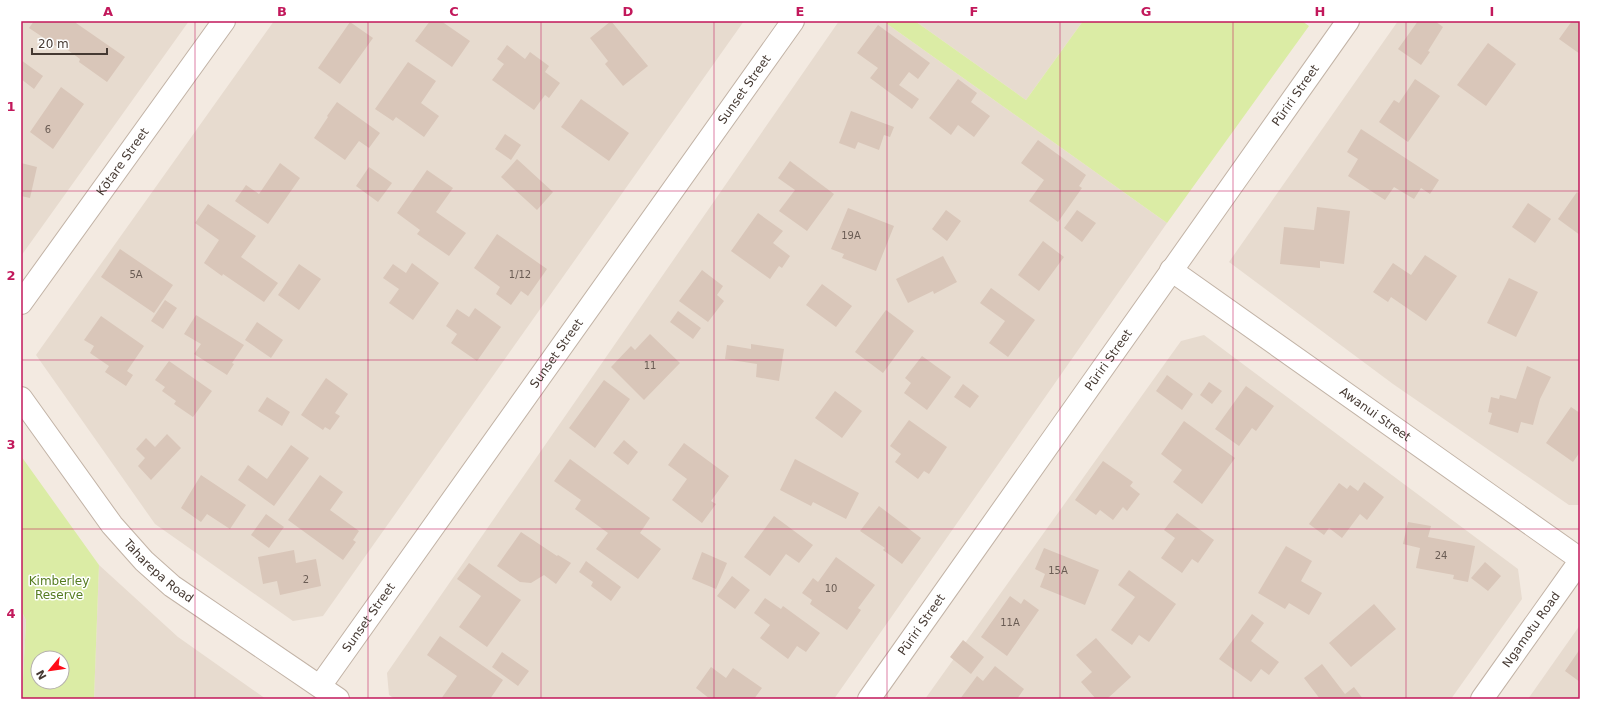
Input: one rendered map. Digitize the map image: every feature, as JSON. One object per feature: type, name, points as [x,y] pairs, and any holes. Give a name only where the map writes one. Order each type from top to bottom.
[{"type":"street","name":"Kōtare Street","points":[[21,303],[224,21]]},
{"type":"street","name":"Sunset Street","points":[[320,686],[793,21]]},
{"type":"street","name":"Pūriri Street","points":[[869,699],[1348,21]]},
{"type":"street","name":"Awanui Street","points":[[1171,270],[1580,560]]},
{"type":"street","name":"Taharepa Road","points":[[21,398],[112,525],[144,561],[172,586],[338,699]]},
{"type":"street","name":"Ngamotu Road","points":[[1482,699],[1580,560]]},
{"type":"shaded area","points":[[21,21],[189,21],[21,256]]},
{"type":"shaded area","points":[[274,21],[744,21],[323,616],[293,621],[155,524],[36,355]]},
{"type":"shaded area","points":[[839,21],[883,21],[1167,223],[834,699],[395,699],[389,695],[387,673]]},
{"type":"shaded area","points":[[915,21],[1083,21],[1026,100]]},
{"type":"shaded area","points":[[1398,21],[1580,21],[1580,505],[1569,505],[1393,384],[1229,262]]},
{"type":"shaded area","points":[[1204,335],[1518,569],[1522,599],[1451,699],[925,699],[1181,341]]},
{"type":"shaded area","points":[[99,565],[178,637],[266,699],[94,699]]},
{"type":"shaded area","points":[[21,610],[26,620],[22,699],[21,699]]},
{"type":"shaded area","points":[[1580,625],[1580,699],[1528,699]]},
{"type":"green space","points":[[883,21],[915,21],[1026,100],[1083,21],[1302,21],[1309,26],[1167,223]]},
{"type":"green space","name":"Kimberley Reserve","points":[[21,456],[99,565],[94,699],[22,699],[26,620],[21,610]]},
{"type":"building","points":[[34,21],[77,21],[76,23],[125,57],[107,82],[79,62],[80,59],[61,45],[59,48],[29,28]]},
{"type":"building","points":[[430,21],[441,21],[470,41],[452,67],[415,41]]},
{"type":"building","points":[[611,21],[648,66],[623,86],[605,64],[608,61],[590,38]]},
{"type":"building","points":[[1418,21],[1435,21],[1443,27],[1428,51],[1430,52],[1421,65],[1398,49]]},
{"type":"building","points":[[1572,21],[1580,21],[1580,54],[1559,39]]},
{"type":"building","points":[[350,22],[373,38],[340,84],[318,68]]},
{"type":"building","points":[[878,25],[930,63],[918,79],[909,72],[899,85],[919,99],[912,109],[870,78],[878,68],[857,53]]},
{"type":"building","points":[[1488,43],[1516,64],[1486,106],[1457,85]]},
{"type":"building","points":[[507,45],[525,59],[530,52],[549,66],[545,72],[560,83],[549,98],[545,95],[534,110],[492,80],[504,64],[497,59]]},
{"type":"building","points":[[21,60],[43,76],[34,89],[21,79]]},
{"type":"building","points":[[408,62],[436,81],[421,103],[439,116],[424,137],[396,117],[393,121],[375,109]]},
{"type":"building","points":[[958,79],[977,93],[971,102],[990,116],[974,137],[958,125],[951,135],[929,118]]},
{"type":"building","points":[[1415,79],[1440,96],[1408,142],[1379,122],[1394,100],[1399,103]]},
{"type":"building","points":[[61,87],[84,104],[53,149],[30,132]]},
{"type":"building","points":[[581,99],[629,133],[609,161],[561,127]]},
{"type":"building","points":[[337,102],[380,133],[369,148],[359,141],[345,160],[314,138]]},
{"type":"building","points":[[851,111],[894,127],[890,137],[884,135],[879,150],[858,142],[855,149],[839,143]]},
{"type":"building","points":[[1361,129],[1439,180],[1430,194],[1421,188],[1414,199],[1394,187],[1385,200],[1348,176],[1358,159],[1347,152]]},
{"type":"building","points":[[505,134],[521,145],[511,160],[495,149]]},
{"type":"building","points":[[1038,140],[1086,175],[1079,186],[1082,188],[1058,222],[1029,201],[1044,180],[1021,163]]},
{"type":"building","points":[[517,159],[553,192],[537,210],[501,177]]},
{"type":"building","points":[[790,161],[834,194],[807,231],[779,211],[795,190],[778,178]]},
{"type":"building","points":[[21,163],[37,167],[30,198],[21,196]]},
{"type":"building","points":[[280,163],[300,178],[268,224],[235,201],[246,185],[259,194]]},
{"type":"building","points":[[369,167],[392,183],[378,202],[356,186]]},
{"type":"building","points":[[427,170],[453,188],[436,212],[466,233],[449,256],[417,234],[420,230],[397,213]]},
{"type":"building","points":[[1577,192],[1580,194],[1580,235],[1558,219]]},
{"type":"building","points":[[1528,203],[1551,219],[1535,243],[1512,227]]},
{"type":"building","points":[[208,204],[256,236],[241,257],[278,283],[264,302],[204,263],[219,240],[195,223]]},
{"type":"building","points":[[1317,207],[1350,211],[1344,264],[1320,261],[1320,268],[1280,264],[1284,227],[1314,230]]},
{"type":"building","points":[[848,208],[894,226],[876,271],[842,258],[844,254],[831,249]]},
{"type":"building","points":[[946,210],[961,221],[947,241],[932,229]]},
{"type":"building","points":[[1077,210],[1096,223],[1082,242],[1064,228]]},
{"type":"building","points":[[758,213],[783,231],[773,243],[790,256],[782,268],[779,266],[770,279],[731,251]]},
{"type":"building","points":[[497,234],[547,269],[528,296],[521,291],[511,305],[496,294],[500,287],[474,268]]},
{"type":"building","points":[[1043,241],[1064,257],[1039,291],[1018,275]]},
{"type":"building","points":[[120,249],[173,285],[154,313],[101,277]]},
{"type":"building","points":[[1425,255],[1457,276],[1426,321],[1391,297],[1388,302],[1373,292],[1393,263],[1411,275]]},
{"type":"building","points":[[943,256],[957,282],[934,294],[933,291],[908,303],[896,279]]},
{"type":"building","points":[[412,263],[439,283],[413,320],[389,303],[399,289],[383,278],[393,264],[406,273]]},
{"type":"building","points":[[299,264],[321,279],[299,310],[278,295]]},
{"type":"building","points":[[702,270],[723,286],[717,295],[724,301],[708,322],[679,301]]},
{"type":"building","points":[[1509,278],[1538,292],[1516,337],[1487,323]]},
{"type":"building","points":[[822,284],[852,306],[836,327],[806,305]]},
{"type":"building","points":[[991,288],[1035,320],[1008,357],[989,343],[1005,321],[980,303]]},
{"type":"building","points":[[165,300],[177,308],[163,329],[151,321]]},
{"type":"building","points":[[475,308],[501,327],[477,361],[451,343],[457,334],[446,326],[457,309],[469,317]]},
{"type":"building","points":[[886,310],[914,331],[883,373],[855,352]]},
{"type":"building","points":[[678,311],[701,328],[693,339],[670,322]]},
{"type":"building","points":[[196,315],[244,345],[232,363],[234,364],[227,375],[194,354],[201,344],[184,334]]},
{"type":"building","points":[[101,316],[144,346],[127,371],[133,375],[126,386],[105,372],[109,366],[90,353],[94,346],[84,340]]},
{"type":"building","points":[[257,322],[283,340],[271,358],[245,340]]},
{"type":"building","points":[[650,334],[680,363],[644,400],[611,367],[631,346],[635,350]]},
{"type":"building","points":[[751,344],[784,349],[779,381],[756,377],[757,364],[725,359],[727,345],[751,349]]},
{"type":"building","points":[[922,356],[951,377],[927,410],[904,393],[911,383],[905,378]]},
{"type":"building","points":[[169,361],[212,391],[193,417],[174,404],[176,401],[162,391],[165,387],[155,380]]},
{"type":"building","points":[[1527,366],[1551,377],[1540,399],[1533,425],[1521,422],[1518,433],[1489,424],[1492,413],[1488,412],[1491,397],[1499,399],[1500,395],[1516,399]]},
{"type":"building","points":[[1167,375],[1193,394],[1182,410],[1156,391]]},
{"type":"building","points":[[326,378],[348,394],[335,413],[340,416],[330,430],[325,427],[323,430],[301,415]]},
{"type":"building","points":[[604,380],[630,399],[595,448],[569,428]]},
{"type":"building","points":[[1209,382],[1222,391],[1212,404],[1200,395]]},
{"type":"building","points":[[963,384],[979,396],[970,408],[954,397]]},
{"type":"building","points":[[1246,386],[1274,406],[1256,431],[1252,428],[1239,446],[1215,429]]},
{"type":"building","points":[[835,391],[862,411],[842,438],[815,418]]},
{"type":"building","points":[[267,397],[290,412],[282,426],[258,411]]},
{"type":"building","points":[[1571,407],[1580,413],[1580,452],[1573,462],[1546,443]]},
{"type":"building","points":[[909,420],[947,447],[929,474],[924,471],[918,479],[895,462],[901,454],[890,446]]},
{"type":"building","points":[[1184,421],[1235,458],[1202,504],[1173,482],[1182,470],[1161,454]]},
{"type":"building","points":[[167,434],[181,448],[151,480],[138,466],[145,458],[136,449],[146,438],[155,447]]},
{"type":"building","points":[[624,440],[638,452],[628,465],[613,453]]},
{"type":"building","points":[[684,443],[729,476],[711,501],[716,504],[702,523],[672,500],[687,479],[668,465]]},
{"type":"building","points":[[291,445],[309,458],[274,506],[238,480],[248,465],[267,479]]},
{"type":"building","points":[[570,459],[650,518],[640,533],[661,549],[638,579],[596,549],[608,533],[575,509],[581,500],[554,481]]},
{"type":"building","points":[[795,459],[859,493],[846,519],[813,502],[811,506],[780,490]]},
{"type":"building","points":[[1103,461],[1133,482],[1130,486],[1140,494],[1127,511],[1123,507],[1113,520],[1100,510],[1096,515],[1075,500]]},
{"type":"building","points":[[201,475],[246,505],[230,529],[207,514],[201,522],[181,508]]},
{"type":"building","points":[[320,475],[343,492],[330,510],[359,531],[353,540],[356,542],[343,560],[288,520]]},
{"type":"building","points":[[1364,482],[1384,497],[1367,520],[1360,514],[1342,538],[1329,528],[1324,535],[1309,524],[1339,483],[1347,489],[1350,485],[1358,491]]},
{"type":"building","points":[[879,506],[921,538],[902,564],[883,550],[885,548],[860,531]]},
{"type":"building","points":[[1177,513],[1214,540],[1198,563],[1192,559],[1182,573],[1161,558],[1175,538],[1164,530]]},
{"type":"building","points":[[266,514],[284,527],[269,548],[251,535]]},
{"type":"building","points":[[774,516],[813,545],[799,563],[786,554],[770,576],[744,557]]},
{"type":"building","points":[[1408,522],[1431,526],[1428,537],[1475,546],[1468,582],[1453,579],[1454,575],[1416,568],[1420,548],[1403,544]]},
{"type":"building","points":[[521,532],[557,556],[558,555],[571,563],[556,584],[544,575],[531,583],[520,582],[497,566]]},
{"type":"building","points":[[1286,546],[1312,561],[1301,581],[1322,593],[1309,615],[1289,603],[1285,609],[1258,593]]},
{"type":"building","points":[[1044,548],[1099,570],[1085,605],[1040,587],[1045,574],[1035,569]]},
{"type":"building","points":[[294,550],[296,563],[316,559],[321,586],[280,595],[277,581],[263,584],[258,557]]},
{"type":"building","points":[[702,552],[727,563],[716,589],[692,579]]},
{"type":"building","points":[[836,557],[875,585],[858,608],[861,610],[847,630],[810,604],[812,600],[802,593],[813,578],[818,582]]},
{"type":"building","points":[[586,561],[621,587],[611,601],[591,586],[593,582],[579,572]]},
{"type":"building","points":[[1485,562],[1501,576],[1488,591],[1471,578]]},
{"type":"building","points":[[469,563],[521,600],[487,647],[459,627],[481,596],[457,579]]},
{"type":"building","points":[[1129,570],[1176,604],[1149,642],[1139,635],[1132,645],[1111,630],[1135,597],[1118,585]]},
{"type":"building","points":[[732,576],[750,590],[735,609],[717,596]]},
{"type":"building","points":[[1010,596],[1021,604],[1024,599],[1039,610],[1007,656],[981,637]]},
{"type":"building","points":[[765,598],[781,609],[783,606],[820,633],[806,652],[797,646],[788,659],[760,638],[770,625],[754,613]]},
{"type":"building","points":[[1374,604],[1396,629],[1351,667],[1329,643]]},
{"type":"building","points":[[1252,614],[1264,623],[1251,641],[1279,662],[1269,675],[1261,669],[1251,682],[1219,659]]},
{"type":"building","points":[[440,636],[503,680],[490,699],[441,699],[457,676],[427,655]]},
{"type":"building","points":[[1096,638],[1131,677],[1107,699],[1096,699],[1081,682],[1092,672],[1076,655]]},
{"type":"building","points":[[963,640],[984,657],[971,674],[950,657]]},
{"type":"building","points":[[1580,649],[1580,682],[1565,671]]},
{"type":"building","points":[[502,652],[529,671],[518,686],[492,667]]},
{"type":"building","points":[[1322,664],[1345,694],[1354,687],[1363,699],[1320,699],[1304,678]]},
{"type":"building","points":[[995,666],[1024,689],[1017,699],[960,699],[977,676],[983,681]]},
{"type":"building","points":[[711,667],[726,678],[733,668],[762,688],[754,699],[710,699],[696,688]]}]
